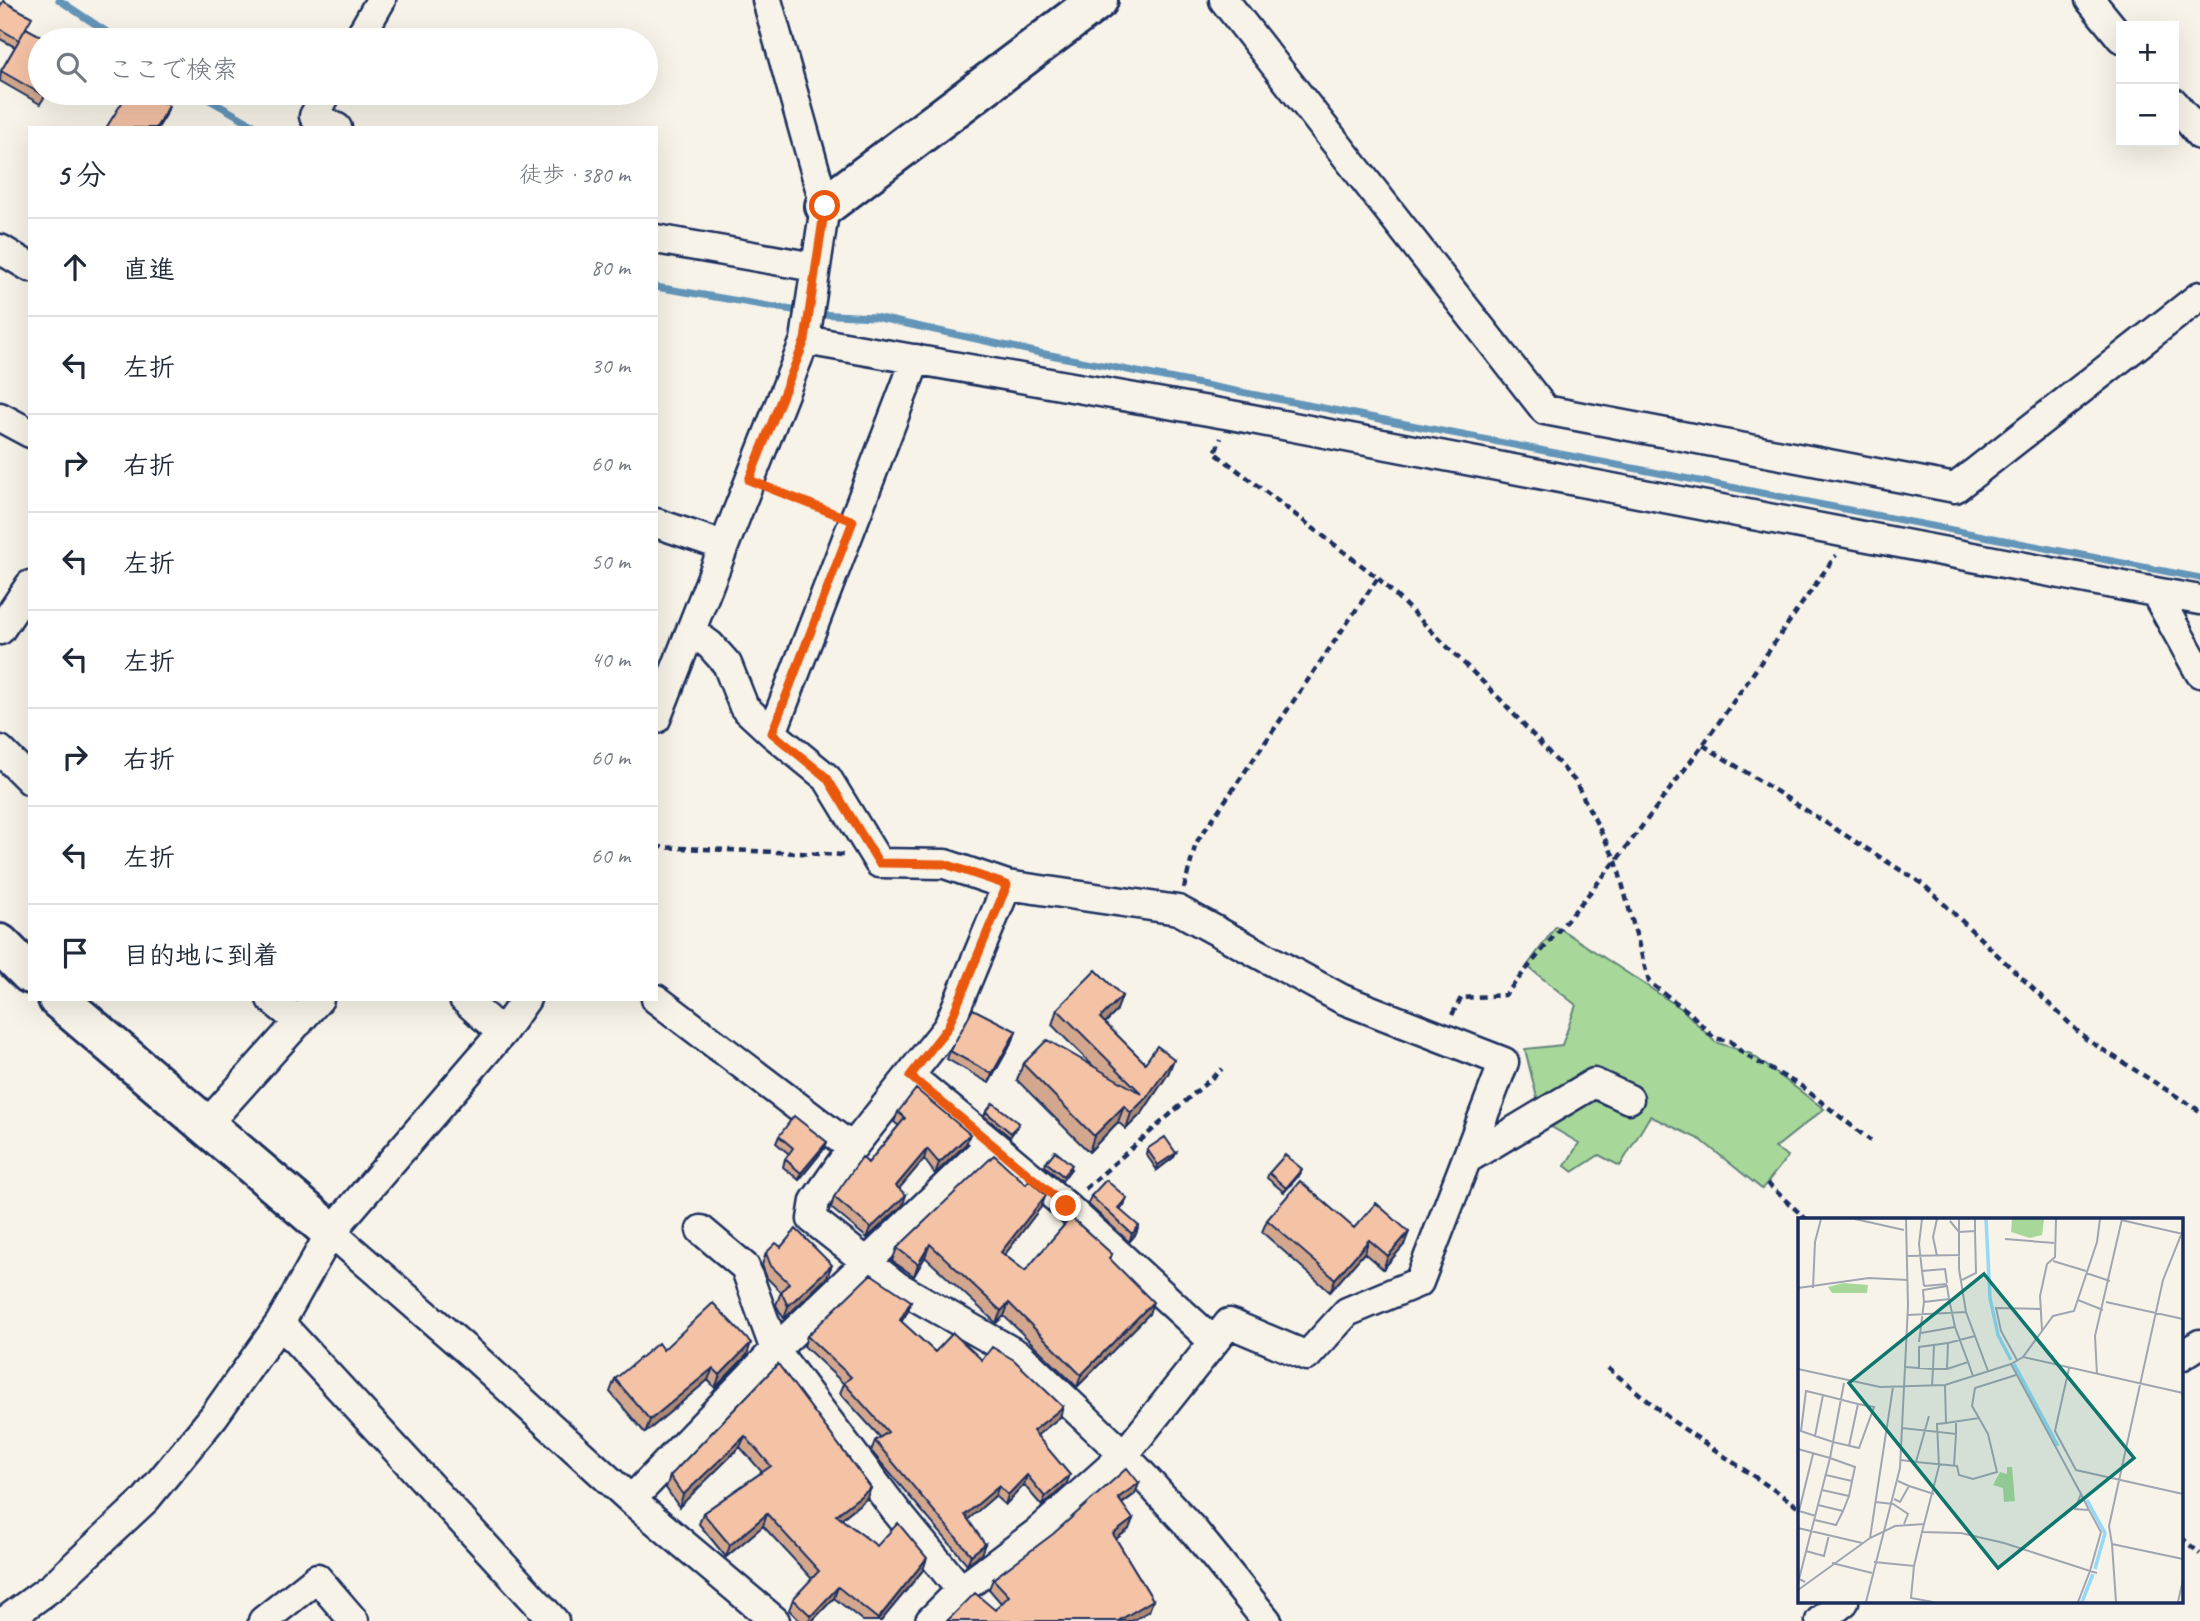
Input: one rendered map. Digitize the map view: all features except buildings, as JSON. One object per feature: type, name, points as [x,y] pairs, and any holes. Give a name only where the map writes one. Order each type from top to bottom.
[{"type":"street","points":[[365,28],[381,0]]},
{"type":"street","points":[[658,708],[664,677],[691,631],[805,340],[825,206],[767,0]]},
{"type":"street","points":[[825,206],[1098,0]]},
{"type":"street","points":[[1224,0],[1545,410],[1955,488],[2200,296]]},
{"type":"street","points":[[2090,0],[2116,32]]},
{"type":"street","points":[[320,105],[314,116],[333,126]]},
{"type":"street","points":[[2179,109],[2200,135]]},
{"type":"street","points":[[658,239],[814,268]]},
{"type":"street","points":[[0,249],[28,266]]},
{"type":"street","points":[[805,340],[1231,415],[2200,600]]},
{"type":"street","points":[[772,733],[916,359]]},
{"type":"street","points":[[0,417],[28,432]]},
{"type":"street","points":[[658,524],[724,546]]},
{"type":"street","points":[[0,631],[28,588]]},
{"type":"street","points":[[2155,592],[2200,673]]},
{"type":"street","points":[[691,631],[710,645],[727,664],[744,707],[827,778],[879,863],[945,864],[1007,885],[1178,910],[1342,999],[1504,1062],[1419,1282],[1347,1312],[1307,1356],[1229,1323],[1125,1455],[1038,1532],[961,1590],[930,1621]]},
{"type":"street","points":[[0,750],[28,778]]},
{"type":"street","points":[[1007,885],[948,1027],[852,1148],[815,1201],[812,1219],[898,1286],[1020,1356],[1125,1455],[1194,1531],[1267,1621]]},
{"type":"street","points":[[60,1001],[469,1352],[631,1500],[775,1621]]},
{"type":"street","points":[[273,1001],[299,1022]]},
{"type":"street","points":[[206,1125],[317,1001]]},
{"type":"street","points":[[466,1001],[502,1033]]},
{"type":"street","points":[[5,1621],[53,1586],[146,1499],[214,1416],[280,1323],[331,1232],[502,1033],[525,1001]]},
{"type":"street","points":[[658,1001],[852,1148]]},
{"type":"street","points":[[910,1076],[1066,1206],[1214,1342]]},
{"type":"street","points":[[1467,1159],[1594,1083],[1629,1099]]},
{"type":"street","points":[[631,1500],[775,1350],[991,1143]]},
{"type":"street","points":[[701,1230],[745,1267],[775,1350],[896,1511],[961,1590]]},
{"type":"street","points":[[280,1323],[554,1621]]},
{"type":"street","points":[[2182,1355],[2200,1344]]},
{"type":"street","points":[[263,1621],[317,1578],[354,1621]]},
{"type":"street","points":[[1820,1621],[1841,1604]]},
{"type":"path","points":[[1231,415],[1215,453],[1378,578],[1499,698],[1575,781],[1616,860],[1649,982],[1690,1013],[1714,1038],[1730,1041],[1745,1055],[1801,1086],[1871,1141]]},
{"type":"path","points":[[749,480],[853,521]]},
{"type":"path","points":[[1439,1037],[1461,998],[1505,995],[1616,860],[1703,745],[1851,534]]},
{"type":"path","points":[[1178,910],[1196,843],[1378,578]]},
{"type":"path","points":[[1703,745],[1924,885],[2086,1039],[2200,1111]]},
{"type":"path","points":[[658,847],[874,856]]},
{"type":"path","points":[[1066,1206],[1222,1069]]},
{"type":"path","points":[[1767,1183],[1805,1218]]},
{"type":"path","points":[[1608,1368],[1674,1422],[1798,1506]]},
{"type":"path","points":[[2182,1538],[2200,1554]]},
{"type":"green space","points":[[1556,926],[1682,1009],[1715,1042],[1751,1054],[1824,1109],[1775,1148],[1788,1156],[1762,1189],[1701,1140],[1650,1116],[1620,1166],[1599,1155],[1573,1172],[1565,1166],[1579,1143],[1543,1122],[1525,1049],[1562,1045],[1576,1005],[1527,966]]},
{"type":"waterway","points":[[59,0],[101,28]]},
{"type":"waterway","points":[[218,105],[255,126]]},
{"type":"waterway","points":[[658,287],[804,312]]},
{"type":"waterway","points":[[816,314],[875,317],[1040,353],[2200,578]]},
{"type":"route","points":[[825,206],[805,340],[749,480],[853,521],[772,733],[827,778],[879,863],[945,864],[1007,885],[948,1027],[910,1076],[1066,1206]]}]
